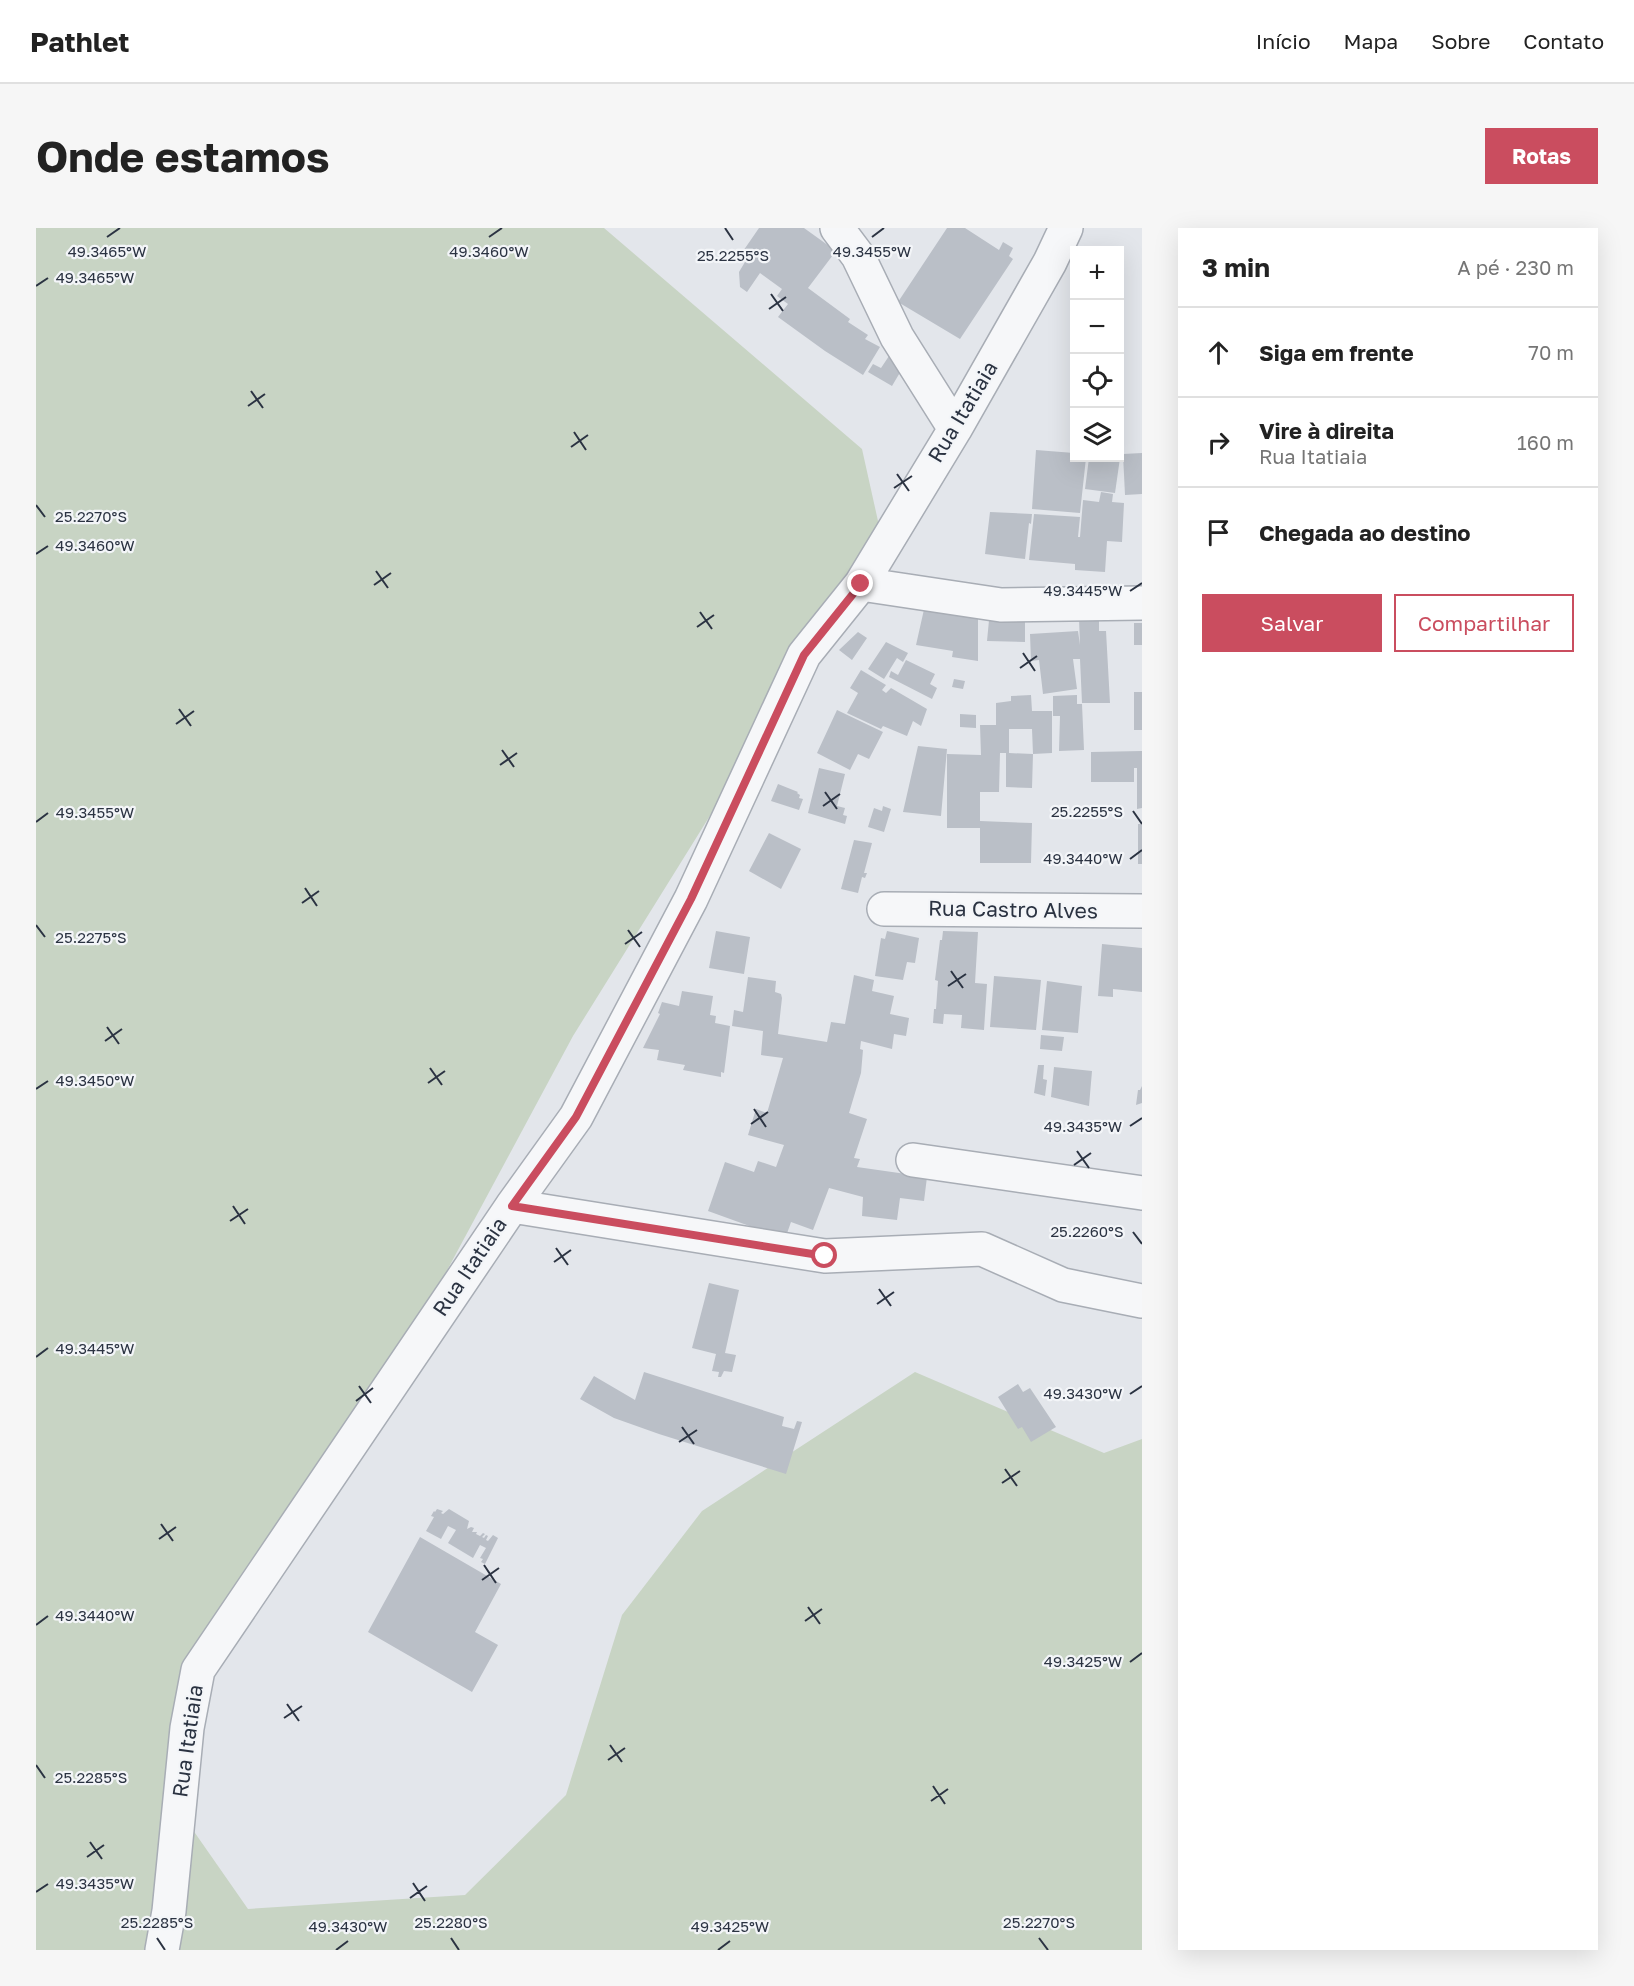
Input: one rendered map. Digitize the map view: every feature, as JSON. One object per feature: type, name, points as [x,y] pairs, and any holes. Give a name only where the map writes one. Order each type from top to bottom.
[{"type":"street","points":[[837,228],[858,256],[897,337],[955,429]]},
{"type":"street","name":"Rua Itatiaia","points":[[162,1950],[169,1911],[187,1728],[198,1670],[581,1107],[691,899],[804,655],[861,584],[955,429],[1050,262],[1066,228]]},
{"type":"street","points":[[861,584],[1001,605],[1142,603]]},
{"type":"street","name":"Rua Castro Alves","points":[[884,909],[1142,911]]},
{"type":"street","points":[[913,1160],[1142,1193]]},
{"type":"street","points":[[512,1206],[825,1256],[982,1249],[1063,1285],[1142,1301]]},
{"type":"green space","points":[[36,228],[604,228],[862,449],[882,539],[573,1036],[444,1276],[180,1682],[172,1800],[248,1909],[465,1895],[566,1795],[622,1615],[702,1511],[915,1372],[1104,1453],[1142,1439],[1142,1950],[36,1950]]},
{"type":"building","points":[[759,228],[804,228],[836,251],[808,288],[850,319],[848,322],[868,335],[865,339],[880,347],[863,375],[778,317],[788,304],[777,296],[782,289],[760,273],[747,292],[740,287],[739,272],[745,262],[739,257]]},
{"type":"building","points":[[947,228],[965,228],[999,250],[1003,242],[1013,248],[1009,256],[1013,259],[960,339],[898,302]]},
{"type":"building","points":[[893,350],[908,359],[892,386],[868,372],[873,364],[881,368]]},
{"type":"building","points":[[1036,450],[1070,453],[1070,462],[1086,462],[1080,513],[1032,509]]},
{"type":"building","points":[[1142,453],[1142,494],[1125,495],[1124,454]]},
{"type":"building","points":[[1088,462],[1119,462],[1115,493],[1085,489]]},
{"type":"building","points":[[1101,492],[1113,494],[1112,502],[1124,503],[1122,542],[1107,541],[1105,572],[1075,570],[1075,564],[1029,560],[1034,514],[1080,517],[1078,537],[1080,537],[1083,500],[1099,502]]},
{"type":"building","points":[[990,512],[1032,514],[1025,559],[985,554]]},
{"type":"building","points":[[925,605],[978,616],[978,661],[952,657],[953,651],[916,645]]},
{"type":"building","points":[[990,610],[1025,620],[1025,642],[987,641]]},
{"type":"building","points":[[1099,617],[1099,631],[1106,631],[1110,703],[1082,703],[1080,659],[1073,659],[1077,689],[1043,694],[1039,660],[1031,661],[1030,634],[1078,631],[1080,645],[1079,618]]},
{"type":"building","points":[[1134,623],[1142,623],[1142,645],[1134,645]]},
{"type":"building","points":[[858,632],[867,638],[852,660],[839,650]]},
{"type":"building","points":[[886,642],[908,653],[903,662],[897,658],[884,679],[868,669]]},
{"type":"building","points":[[906,660],[935,674],[930,684],[937,688],[932,699],[889,677],[891,671],[898,675]]},
{"type":"building","points":[[861,670],[886,685],[882,690],[886,693],[891,688],[927,709],[921,726],[913,721],[907,736],[883,726],[881,729],[847,713],[858,693],[850,688]]},
{"type":"building","points":[[954,679],[965,681],[963,689],[952,687]]},
{"type":"building","points":[[1134,692],[1142,692],[1142,730],[1134,730]]},
{"type":"building","points":[[1031,695],[1032,711],[1052,711],[1052,753],[1033,754],[1032,788],[1006,787],[1006,753],[1000,753],[999,792],[980,792],[980,821],[1032,823],[1031,863],[980,863],[980,828],[947,828],[947,754],[981,755],[980,725],[996,725],[996,703],[1011,701],[1011,696]],"holes":[[[1009,729],[1032,729],[1033,754],[1009,753]]]},
{"type":"building","points":[[1077,695],[1077,704],[1082,704],[1084,750],[1059,751],[1060,716],[1053,716],[1053,696]]},
{"type":"building","points":[[837,710],[883,732],[869,759],[858,754],[850,770],[817,753]]},
{"type":"building","points":[[960,714],[976,715],[976,728],[960,727]]},
{"type":"building","points":[[918,746],[947,749],[941,816],[903,812]]},
{"type":"building","points":[[1142,751],[1142,808],[1137,809],[1137,768],[1134,768],[1134,782],[1091,782],[1091,752]]},
{"type":"building","points":[[819,768],[845,774],[837,806],[845,808],[843,815],[847,816],[845,824],[808,813]]},
{"type":"building","points":[[778,784],[798,792],[799,798],[803,799],[799,810],[771,801]]},
{"type":"building","points":[[883,806],[891,809],[884,832],[868,827],[874,808],[882,811]]},
{"type":"building","points":[[1138,824],[1142,824],[1142,864],[1138,864]]},
{"type":"building","points":[[769,833],[801,849],[781,889],[749,871]]},
{"type":"building","points":[[854,840],[872,843],[864,873],[867,873],[865,878],[862,877],[858,893],[841,889]]},
{"type":"building","points":[[716,931],[750,937],[744,974],[709,968]]},
{"type":"building","points":[[887,931],[919,938],[915,963],[907,962],[903,980],[875,976],[881,938],[885,939]]},
{"type":"building","points":[[943,931],[978,932],[975,983],[987,984],[984,1030],[961,1028],[962,1015],[944,1014],[943,1024],[933,1023],[938,981],[935,980]]},
{"type":"building","points":[[1102,944],[1142,948],[1142,992],[1113,989],[1113,997],[1098,996]]},
{"type":"building","points":[[854,975],[874,980],[872,991],[894,996],[890,1014],[909,1018],[906,1036],[894,1034],[892,1049],[861,1041],[860,1049],[863,1050],[861,1073],[849,1113],[867,1119],[854,1158],[860,1159],[857,1167],[927,1177],[924,1201],[900,1198],[897,1220],[862,1216],[863,1197],[829,1188],[813,1230],[791,1222],[785,1239],[708,1211],[725,1162],[754,1172],[758,1161],[776,1167],[784,1145],[748,1135],[756,1109],[767,1113],[783,1058],[761,1055],[763,1031],[732,1026],[734,1010],[743,1012],[748,977],[776,981],[775,992],[781,994],[782,998],[778,1034],[827,1042],[831,1022],[845,1024]]},
{"type":"building","points":[[994,976],[1041,980],[1036,1030],[990,1027]]},
{"type":"building","points":[[1047,981],[1082,986],[1078,1033],[1042,1030]]},
{"type":"building","points":[[682,991],[713,996],[710,1015],[716,1016],[715,1023],[730,1026],[724,1073],[721,1072],[721,1077],[683,1070],[685,1065],[657,1060],[659,1050],[643,1048],[660,1014],[658,1013],[662,1002],[679,1006]]},
{"type":"building","points":[[1041,1035],[1064,1037],[1062,1051],[1040,1049]]},
{"type":"building","points":[[1038,1065],[1044,1065],[1043,1079],[1047,1080],[1045,1096],[1034,1093]]},
{"type":"building","points":[[1054,1067],[1092,1071],[1089,1106],[1051,1097]]},
{"type":"building","points":[[1142,1086],[1142,1103],[1136,1105],[1138,1090]]},
{"type":"building","points":[[709,1283],[739,1290],[725,1353],[736,1355],[732,1372],[724,1371],[721,1377],[718,1377],[719,1372],[712,1371],[716,1354],[692,1348]]},
{"type":"building","points":[[644,1372],[784,1417],[782,1426],[794,1429],[797,1421],[802,1422],[786,1474],[614,1418],[580,1399],[594,1376],[635,1400]]},
{"type":"building","points":[[1018,1384],[1023,1392],[1030,1388],[1056,1427],[1031,1442],[1022,1427],[1018,1429],[998,1397]]},
{"type":"building","points":[[437,1509],[443,1511],[441,1513],[443,1514],[449,1509],[469,1521],[467,1529],[474,1528],[472,1532],[477,1532],[476,1534],[480,1536],[485,1534],[482,1537],[488,1536],[486,1540],[488,1541],[493,1535],[498,1538],[485,1564],[480,1558],[486,1548],[480,1545],[473,1558],[448,1543],[456,1530],[448,1526],[441,1539],[426,1531],[434,1517],[431,1516]]},
{"type":"building","points":[[420,1537],[501,1584],[475,1632],[498,1645],[472,1692],[368,1632]]},
{"type":"route","points":[[825,1256],[512,1206],[576,1117],[691,899],[804,655],[861,584]]}]
